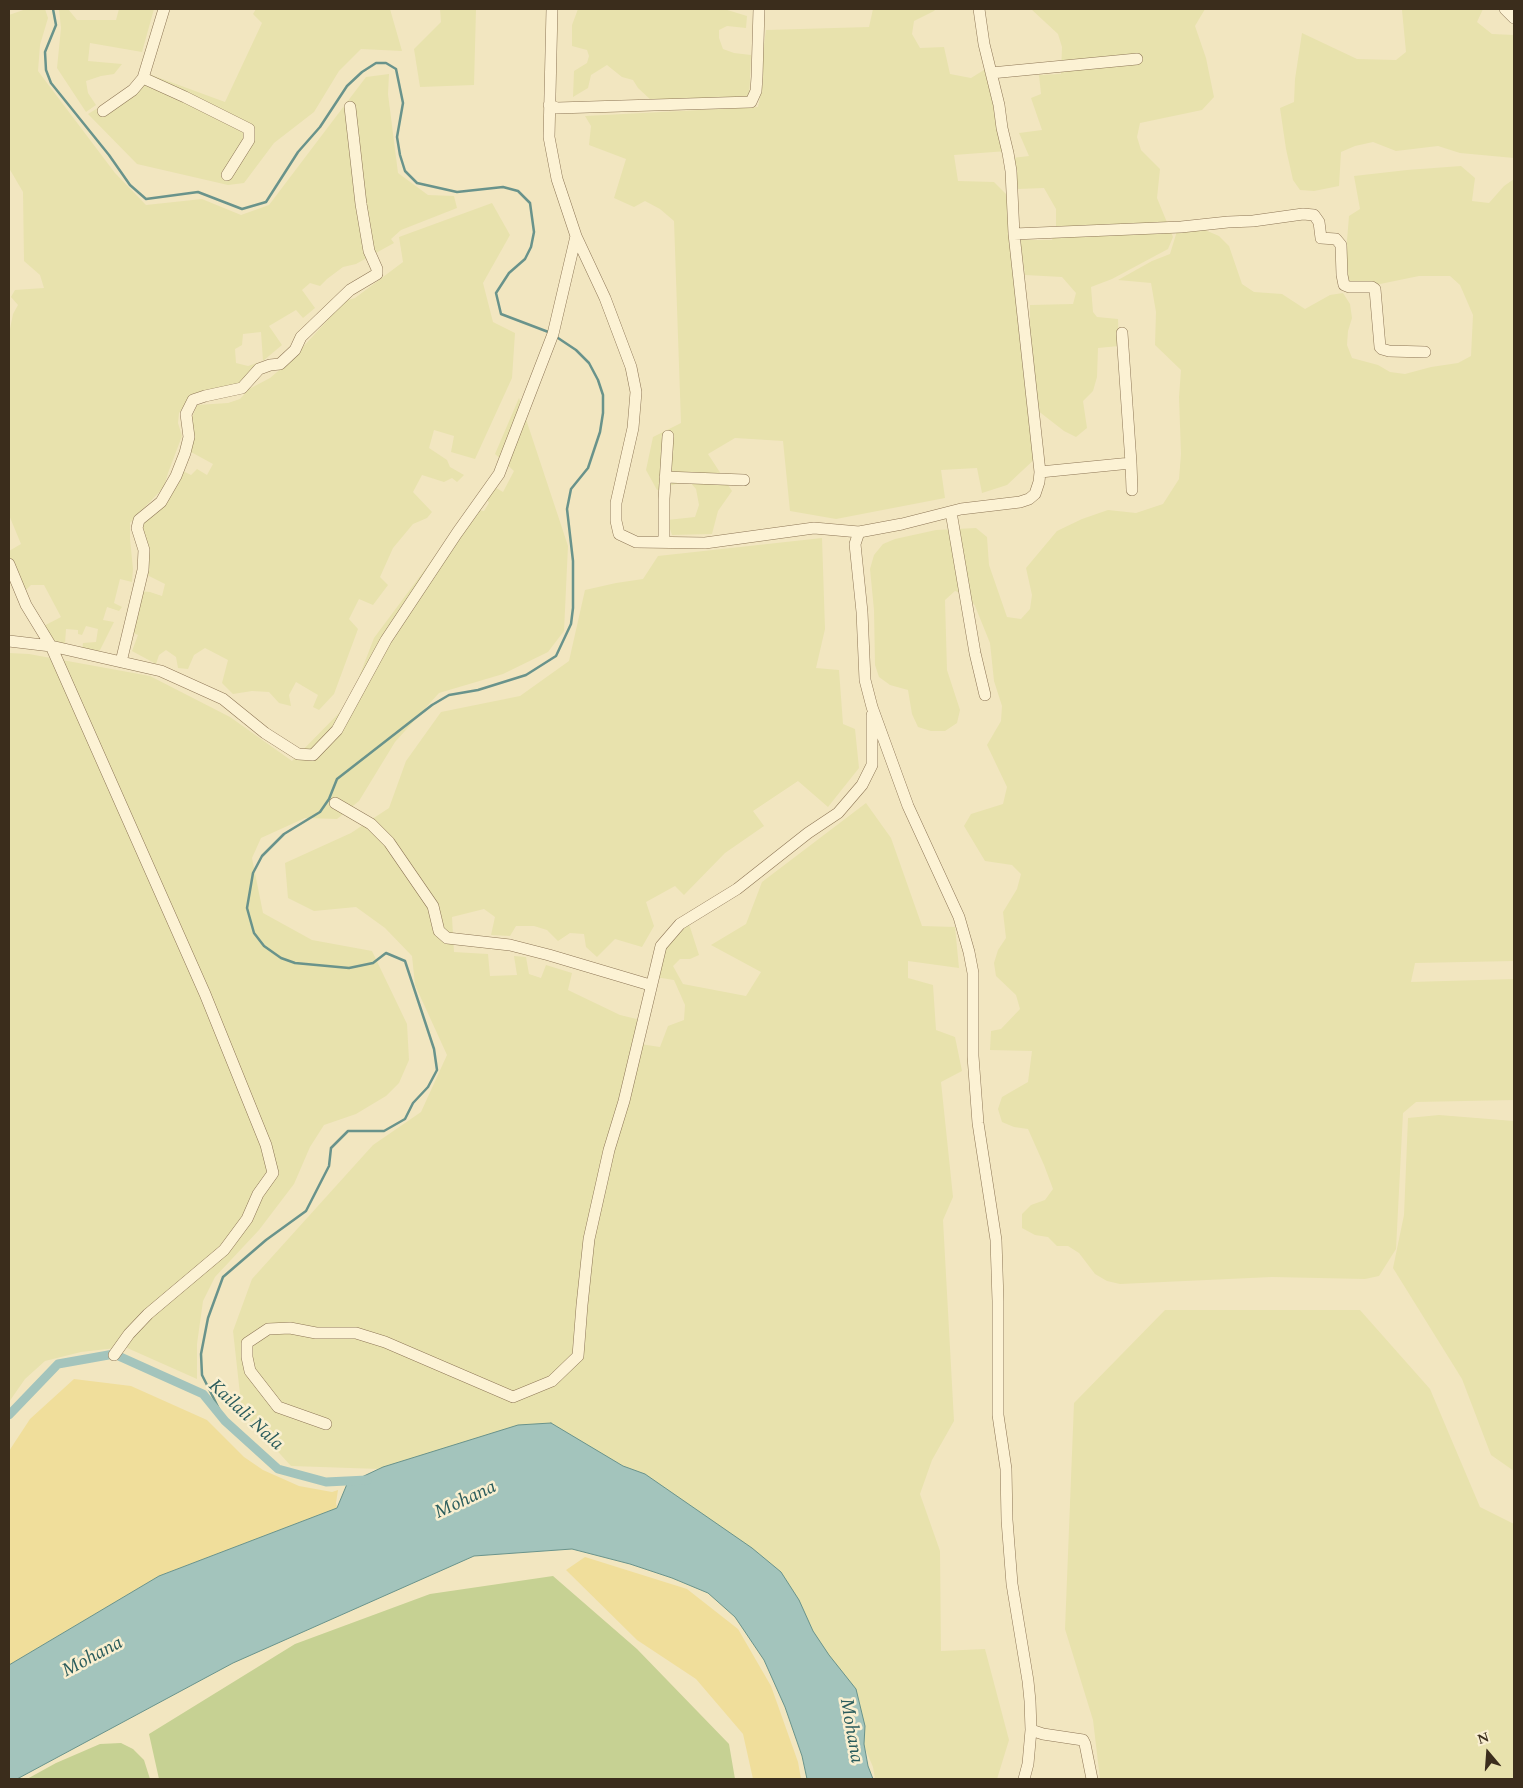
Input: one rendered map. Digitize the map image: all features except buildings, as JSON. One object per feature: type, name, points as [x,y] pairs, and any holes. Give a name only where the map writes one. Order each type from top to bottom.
[{"type":"street","points":[[104,111],[133,90],[143,78],[164,9]]},
{"type":"street","points":[[552,9],[549,137],[557,179],[576,236],[605,298],[631,367],[636,392],[633,428],[616,503],[616,521],[619,534],[636,542],[705,543],[814,528],[859,532],[951,512],[1020,502],[1029,499],[1035,494],[1040,472],[1014,234],[1008,153],[984,44],[979,9]]},
{"type":"street","points":[[549,105],[557,108],[751,102],[756,91],[759,9]]},
{"type":"street","points":[[991,73],[1137,59]]},
{"type":"street","points":[[143,78],[249,129],[249,140],[227,174]]},
{"type":"street","points":[[121,662],[143,570],[144,550],[137,528],[139,520],[161,502],[176,476],[189,438],[186,414],[193,400],[242,388],[259,369],[280,364],[294,350],[301,337],[350,290],[377,274],[377,268],[369,251],[361,204],[350,107]]},
{"type":"street","points":[[1014,234],[1181,227],[1253,221],[1303,214],[1314,215],[1319,222],[1320,238],[1336,239],[1341,245],[1344,285],[1349,287],[1372,287],[1375,290],[1380,347],[1382,349],[1425,352]]},
{"type":"street","points":[[9,641],[51,646],[161,671],[223,699],[265,733],[298,754],[313,755],[337,730],[386,640],[499,474],[528,395],[551,342],[576,236]]},
{"type":"street","points":[[1122,333],[1132,490]]},
{"type":"street","points":[[664,542],[668,436]]},
{"type":"street","points":[[1040,472],[1131,464]]},
{"type":"street","points":[[665,477],[744,480]]},
{"type":"street","points":[[951,512],[975,652],[985,695]]},
{"type":"street","points":[[859,532],[855,544],[862,612],[864,680],[908,806],[959,917],[973,972],[973,1056],[978,1123],[996,1240],[998,1415],[1006,1469],[1007,1520],[1012,1584],[1028,1681],[1031,1730],[1028,1764],[1024,1779]]},
{"type":"street","points":[[9,564],[26,606],[51,646],[205,994],[266,1144],[273,1173],[258,1194],[247,1219],[224,1250],[148,1314],[129,1334],[114,1355]]},
{"type":"street","points":[[326,1424],[278,1407],[250,1371],[247,1343],[268,1329],[290,1328],[316,1333],[356,1333],[384,1342],[513,1397],[552,1381],[578,1356],[589,1239],[609,1150],[624,1101],[660,946],[680,924],[737,888],[808,833],[838,813],[862,785],[872,765],[872,707]]},
{"type":"street","points":[[335,803],[371,824],[389,842],[433,906],[440,931],[447,938],[510,945],[650,985]]},
{"type":"street","points":[[1031,1730],[1043,1734],[1083,1740],[1092,1779]]},
{"type":"shaded area","points":[[26,9],[45,9],[48,18],[40,45],[38,71],[115,173],[146,205],[202,199],[241,215],[269,205],[366,77],[389,74],[388,94],[398,173],[428,195],[454,196],[457,208],[401,230],[391,239],[394,243],[356,264],[343,267],[320,286],[310,283],[302,290],[315,308],[303,318],[296,310],[269,326],[282,345],[263,361],[261,332],[243,334],[242,345],[235,349],[236,363],[248,366],[257,363],[259,367],[235,390],[192,397],[179,413],[178,423],[182,436],[164,487],[130,523],[132,582],[120,579],[114,603],[122,607],[119,611],[107,607],[103,620],[114,622],[99,652],[82,650],[83,643],[96,642],[98,629],[86,626],[82,635],[78,634],[78,630],[66,629],[65,644],[43,644],[36,630],[61,617],[44,585],[31,585],[23,593],[9,555],[9,551],[21,544],[9,515],[9,334],[13,314],[18,305],[11,297],[15,290],[44,288],[40,275],[24,261],[23,192],[9,168],[9,15]]},
{"type":"shaded area","points":[[59,9],[68,9],[77,20],[116,20],[119,9],[154,9],[142,52],[90,43],[88,61],[122,64],[114,74],[86,81],[88,93],[96,105],[86,112],[57,68],[61,28]]},
{"type":"shaded area","points":[[256,9],[390,9],[402,51],[361,49],[339,71],[314,112],[274,143],[244,183],[228,185],[137,164],[88,114],[129,89],[146,73],[225,102],[262,23],[253,14]]},
{"type":"shaded area","points":[[440,9],[476,9],[474,85],[420,87],[414,49],[441,22]]},
{"type":"shaded area","points":[[578,9],[724,9],[747,16],[746,28],[727,26],[719,30],[719,38],[723,49],[734,53],[751,55],[749,103],[652,101],[638,88],[633,80],[622,77],[607,65],[591,75],[588,88],[573,97],[574,71],[587,63],[589,56],[587,50],[572,46],[572,25]]},
{"type":"shaded area","points":[[873,9],[936,9],[914,21],[912,34],[920,48],[944,47],[950,74],[971,78],[992,65],[1007,151],[954,155],[958,181],[994,182],[1014,202],[1039,455],[1007,485],[982,493],[977,468],[941,470],[945,498],[836,519],[790,511],[783,441],[735,438],[708,454],[732,491],[718,511],[712,534],[672,535],[667,520],[695,517],[699,505],[696,489],[688,480],[657,490],[646,470],[653,437],[681,423],[674,221],[660,209],[645,201],[634,207],[614,198],[626,159],[589,145],[591,126],[585,116],[758,107],[763,83],[762,58],[766,30],[869,27]]},
{"type":"shaded area","points":[[1031,9],[1205,9],[1195,26],[1206,58],[1214,97],[1202,110],[1140,123],[1137,137],[1141,150],[1160,169],[1157,198],[1173,237],[1168,249],[1112,279],[1091,287],[1093,312],[1097,317],[1118,319],[1119,346],[1098,348],[1097,377],[1093,391],[1083,401],[1087,428],[1076,437],[1064,431],[1037,410],[1030,338],[1030,305],[1073,304],[1076,293],[1062,277],[1025,275],[1020,240],[1052,240],[1056,229],[1056,209],[1044,188],[1018,189],[1012,158],[1029,156],[1019,133],[1042,130],[1031,98],[1041,94],[1039,75],[1061,74],[1062,47],[1058,34]]},
{"type":"shaded area","points":[[1483,9],[1477,22],[1492,34],[1514,35],[1514,158],[1460,153],[1438,146],[1396,151],[1373,142],[1355,146],[1341,152],[1339,186],[1314,191],[1300,190],[1293,180],[1280,108],[1294,102],[1295,79],[1302,33],[1357,59],[1396,60],[1406,52],[1402,10]]},
{"type":"shaded area","points":[[1461,166],[1475,178],[1472,201],[1489,203],[1504,186],[1514,179],[1514,961],[1415,963],[1411,982],[1514,979],[1514,1100],[1416,1102],[1403,1113],[1396,1249],[1379,1276],[1365,1279],[1272,1277],[1120,1284],[1107,1281],[1095,1274],[1079,1253],[1068,1246],[1057,1246],[1048,1237],[1035,1235],[1022,1228],[1022,1214],[1031,1205],[1045,1200],[1053,1189],[1028,1129],[1014,1127],[1002,1122],[998,1109],[1002,1097],[1028,1082],[1032,1051],[990,1050],[991,1031],[1001,1029],[1020,1009],[1016,995],[996,976],[994,963],[998,950],[1006,938],[1003,912],[1017,889],[1021,874],[1012,865],[985,861],[964,826],[971,814],[1003,804],[1007,787],[987,745],[1001,721],[1002,706],[994,681],[990,643],[975,606],[968,595],[955,591],[945,600],[947,670],[960,710],[957,723],[945,731],[931,731],[918,727],[912,714],[908,690],[890,685],[879,677],[875,665],[874,610],[870,569],[874,555],[883,544],[895,539],[936,530],[976,528],[987,537],[989,565],[1007,617],[1021,619],[1030,609],[1032,595],[1026,568],[1057,531],[1082,519],[1108,510],[1136,513],[1163,504],[1179,479],[1181,454],[1179,397],[1181,370],[1155,345],[1156,312],[1151,283],[1118,280],[1152,261],[1170,254],[1177,231],[1205,230],[1219,236],[1229,246],[1242,284],[1254,292],[1282,294],[1305,309],[1330,295],[1343,293],[1350,304],[1352,318],[1348,331],[1347,345],[1352,358],[1378,365],[1390,372],[1405,374],[1431,367],[1458,363],[1471,356],[1473,315],[1460,285],[1450,276],[1419,276],[1380,284],[1366,289],[1348,282],[1345,265],[1349,216],[1360,209],[1354,176]]},
{"type":"shaded area","points":[[492,203],[510,235],[483,283],[493,322],[515,333],[512,378],[475,459],[451,452],[454,436],[434,430],[429,448],[447,460],[450,467],[464,475],[457,482],[452,478],[444,482],[422,475],[413,492],[432,512],[427,518],[413,524],[393,548],[380,577],[388,585],[373,605],[359,599],[349,619],[358,629],[334,694],[319,710],[313,707],[318,695],[296,682],[289,695],[291,706],[279,703],[269,692],[252,691],[233,694],[222,683],[228,660],[205,648],[194,655],[188,669],[178,668],[176,657],[166,650],[159,655],[156,664],[132,651],[138,635],[124,629],[138,591],[162,596],[165,584],[145,574],[137,537],[144,515],[179,469],[191,475],[197,469],[207,475],[213,464],[191,452],[190,423],[197,405],[228,403],[240,399],[249,389],[270,378],[291,360],[345,301],[355,298],[403,262],[399,237]]},
{"type":"shaded area","points":[[519,398],[568,546],[564,631],[548,652],[503,674],[439,693],[395,742],[359,801],[337,819],[305,818],[261,838],[252,858],[263,913],[312,940],[372,951],[407,1024],[409,1060],[399,1083],[386,1096],[356,1114],[324,1125],[310,1147],[294,1184],[259,1230],[215,1277],[203,1301],[197,1344],[197,1379],[125,1347],[81,1352],[45,1361],[25,1379],[9,1402],[9,653],[29,654],[150,676],[230,717],[292,761],[349,703],[374,638],[470,509],[484,511],[489,503],[483,493],[488,483],[503,492],[514,471],[495,454]]},
{"type":"shaded area","points":[[822,538],[825,629],[816,668],[839,670],[843,724],[855,729],[859,768],[828,807],[798,781],[753,811],[764,826],[725,853],[684,895],[675,886],[646,902],[654,926],[642,947],[615,939],[597,957],[586,947],[584,934],[570,933],[558,941],[547,930],[534,926],[516,926],[510,936],[491,935],[495,917],[484,909],[452,917],[454,952],[488,954],[490,976],[517,975],[514,956],[526,957],[529,974],[541,978],[546,965],[572,973],[568,990],[620,1015],[645,1021],[640,1044],[660,1047],[668,1026],[684,1020],[685,1005],[674,980],[655,977],[663,945],[689,924],[699,955],[690,959],[680,959],[673,966],[683,984],[746,996],[761,972],[711,945],[746,924],[762,882],[866,803],[891,838],[922,926],[955,927],[959,968],[908,961],[908,978],[933,985],[936,1030],[955,1037],[962,1071],[941,1082],[953,1197],[943,1220],[954,1421],[932,1460],[920,1494],[940,1551],[941,1651],[985,1649],[1009,1740],[997,1779],[875,1779],[873,1767],[861,1739],[686,1517],[670,1491],[533,1433],[380,1469],[291,1466],[242,1412],[233,1331],[252,1279],[373,1145],[421,1112],[447,1055],[415,985],[412,956],[385,928],[356,907],[314,911],[288,898],[285,863],[351,833],[389,808],[406,761],[441,712],[520,696],[569,661],[585,590],[643,579],[658,556]]},
{"type":"shaded area","points":[[1439,1115],[1514,1121],[1514,1471],[1491,1455],[1462,1379],[1393,1268],[1404,1215],[1408,1118]]},
{"type":"shaded area","points":[[1165,1310],[1360,1310],[1430,1389],[1480,1507],[1514,1524],[1514,1779],[1100,1779],[1093,1720],[1065,1629],[1074,1403]]},
{"type":"green space","points":[[553,1576],[637,1649],[729,1744],[735,1779],[159,1779],[149,1734],[295,1644],[430,1594]]},
{"type":"green space","points":[[121,1743],[133,1749],[144,1760],[150,1779],[27,1779],[56,1763],[100,1744]]},
{"type":"sand","points":[[74,1379],[131,1386],[207,1420],[244,1457],[263,1470],[299,1486],[332,1492],[338,1490],[337,1508],[159,1576],[9,1665],[9,1451],[30,1419]]},
{"type":"sand","points":[[585,1557],[687,1589],[738,1629],[771,1686],[798,1762],[801,1779],[753,1779],[743,1734],[696,1679],[637,1640],[566,1570]]},
{"type":"water","name":"Mohana","points":[[551,1423],[623,1466],[645,1474],[752,1548],[781,1572],[799,1600],[813,1631],[856,1689],[865,1726],[864,1744],[868,1766],[873,1779],[807,1779],[802,1756],[785,1707],[764,1660],[735,1617],[708,1593],[672,1578],[630,1564],[572,1549],[474,1556],[233,1663],[17,1779],[9,1779],[9,1665],[159,1576],[337,1508],[347,1484],[383,1467],[518,1425]]},
{"type":"waterway","points":[[53,9],[56,25],[45,52],[46,70],[51,83],[109,155],[130,185],[146,199],[198,192],[242,209],[266,202],[298,152],[320,127],[347,86],[362,72],[376,63],[386,63],[396,69],[403,103],[397,137],[405,171],[417,183],[457,192],[503,187],[518,191],[530,203],[534,232],[531,247],[525,259],[509,273],[496,293],[501,314],[551,333]]},
{"type":"waterway","points":[[225,1421],[202,1375],[201,1354],[208,1318],[223,1277],[266,1240],[306,1211],[329,1166],[331,1148],[348,1131],[384,1131],[405,1119],[413,1103],[428,1087],[437,1070],[434,1049],[405,961],[386,953],[373,963],[349,968],[295,963],[281,958],[264,946],[254,933],[247,908],[253,873],[262,856],[284,834],[320,812],[329,799],[337,779],[432,705],[449,695],[478,690],[526,675],[556,656],[571,624],[573,608],[573,561],[567,509],[571,489],[588,468],[600,432],[603,395],[589,363],[576,350],[555,336]]},
{"type":"waterway","name":"Kailali Nala","points":[[9,1415],[58,1364],[114,1354],[203,1394],[225,1421],[278,1469],[326,1482],[367,1480]]}]
